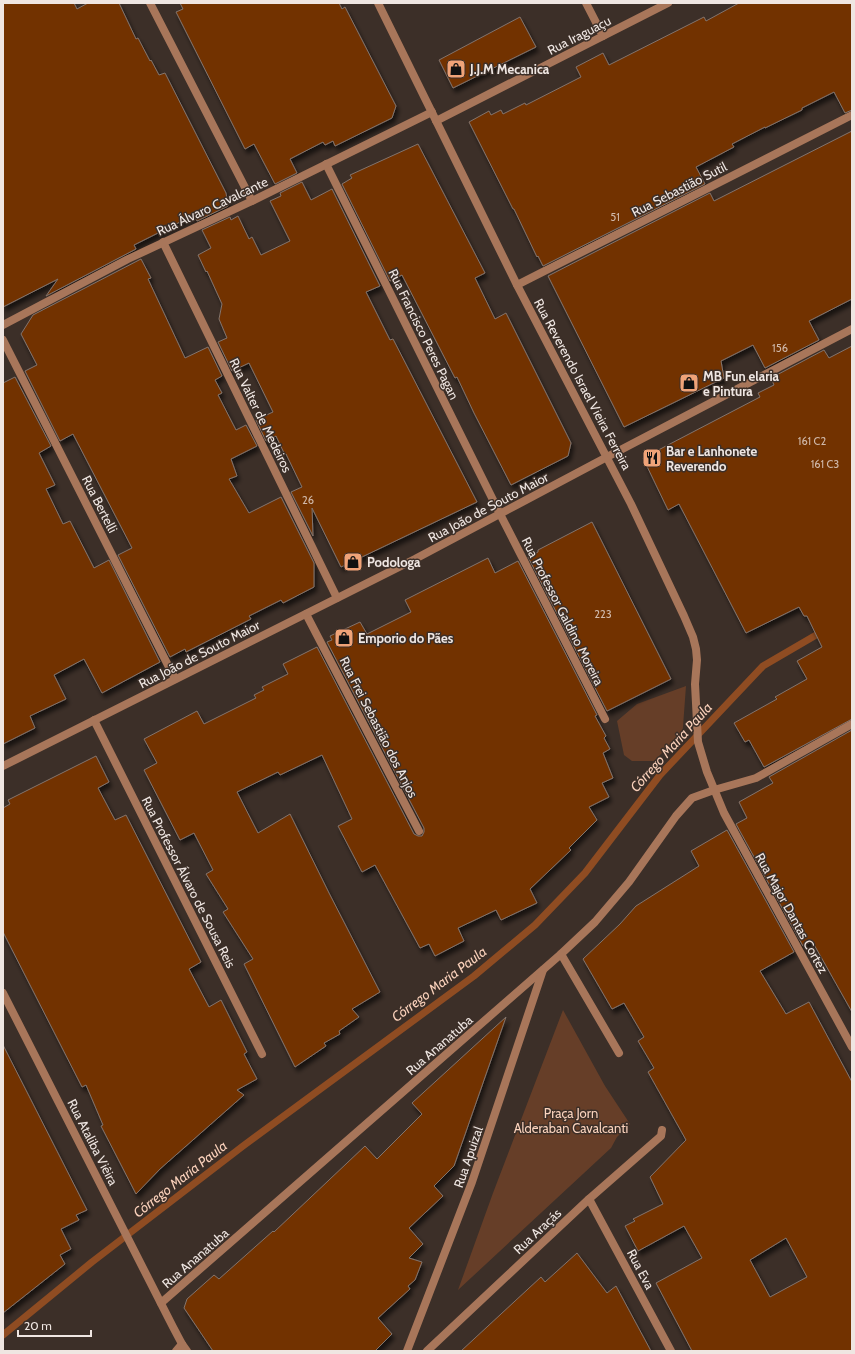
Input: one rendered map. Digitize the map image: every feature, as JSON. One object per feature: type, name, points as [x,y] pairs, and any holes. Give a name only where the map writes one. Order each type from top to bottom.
[{"type":"street","points":[[150,3],[252,201]]},
{"type":"street","name":"Rua Reverendo Israel Vieira Ferreira","points":[[378,3],[517,285],[631,504],[693,637],[697,660],[695,684],[698,742],[714,790]]},
{"type":"street","points":[[586,3],[603,36]]},
{"type":"street","name":"Rua Iraguaçu","points":[[436,121],[668,3]]},
{"type":"street","name":"Rua Álvaro Cavalcante","points":[[3,325],[163,242],[252,201],[432,112]]},
{"type":"street","name":"Rua Sebastião Sutil","points":[[517,285],[852,115]]},
{"type":"street","name":"Rua Francisco Peres Pagan","points":[[326,164],[500,514]]},
{"type":"street","name":"Rua Valter de Medeiros","points":[[163,242],[337,598]]},
{"type":"street","name":"Rua João de Souto Maior","points":[[3,766],[415,559],[852,329]]},
{"type":"street","name":"Rua Bertelli","points":[[3,340],[175,679]]},
{"type":"street","name":"Rua Professor Galdino Moreira","points":[[500,514],[605,719]]},
{"type":"street","name":"Rua Frei Sebastião dos Anjos","points":[[306,614],[419,831]]},
{"type":"street","name":"Rua Professor Álvaro de Sousa Reis","points":[[94,720],[262,1054]]},
{"type":"street","name":"Rua Ananatuba","points":[[161,1303],[544,969],[595,922],[629,882],[676,816],[692,798],[756,778],[852,724]]},
{"type":"street","name":"Rua Major Dantas Cortez","points":[[714,790],[727,819],[852,1047]]},
{"type":"street","points":[[561,954],[619,1053]]},
{"type":"street","name":"Rua Apuizal","points":[[407,1351],[472,1182],[544,969]]},
{"type":"street","name":"Rua Ataliba Viêira","points":[[3,993],[185,1348]]},
{"type":"street","name":"Rua Araçás","points":[[427,1351],[589,1199],[661,1136],[662,1130]]},
{"type":"street","name":"Rua Eva","points":[[589,1199],[671,1351]]},
{"type":"street","points":[[176,1351],[185,1348]]},
{"type":"green space","points":[[686,686],[682,740],[672,743],[654,761],[632,761],[624,755],[617,721],[637,704]]},
{"type":"green space","name":"Praça Jorn Alderaban Cavalcanti","points":[[563,1010],[605,1086],[630,1124],[617,1137],[611,1148],[458,1290],[493,1193]]},
{"type":"building","points":[[3,3],[74,3],[77,9],[88,3],[119,3],[136,39],[138,38],[159,75],[165,73],[226,193],[228,206],[197,221],[194,215],[134,245],[136,249],[46,296],[58,279],[3,307]]},
{"type":"building","points":[[180,3],[339,3],[342,9],[345,7],[396,106],[392,118],[335,146],[333,141],[325,145],[323,142],[290,159],[297,173],[275,184],[254,144],[245,149],[176,12],[183,9]]},
{"type":"building","points":[[739,3],[852,3],[852,110],[845,113],[834,92],[802,108],[802,110],[732,144],[734,147],[696,167],[705,184],[543,266],[538,256],[537,257],[469,122],[489,111],[491,115],[501,110],[503,114],[525,103],[526,105],[581,77],[576,67],[603,53],[609,65],[704,17],[706,21]]},
{"type":"building","points":[[520,17],[536,47],[453,88],[439,60]]},
{"type":"building","points":[[852,131],[852,299],[809,321],[819,340],[765,368],[753,345],[721,361],[724,378],[624,427],[548,276],[710,193],[714,201]]},
{"type":"building","points":[[418,144],[485,273],[475,278],[495,319],[506,313],[571,443],[568,456],[511,485],[457,377],[455,378],[402,275],[390,281],[342,184],[352,178],[350,175]]},
{"type":"building","points":[[302,182],[311,200],[332,189],[380,286],[366,292],[390,340],[393,339],[477,502],[341,567],[312,508],[313,536],[291,492],[302,487],[276,436],[266,441],[256,420],[273,412],[249,363],[232,371],[218,342],[227,338],[219,319],[222,304],[198,255],[211,248],[202,230],[230,217],[231,220],[238,216],[249,239],[252,237],[261,255],[290,241],[270,201],[281,196],[280,193]]},
{"type":"building","points":[[141,259],[151,278],[148,279],[185,358],[208,347],[222,376],[215,380],[222,393],[218,395],[236,430],[246,425],[257,446],[231,459],[237,476],[229,479],[249,513],[281,497],[314,563],[314,587],[283,603],[281,600],[249,616],[251,619],[186,652],[185,649],[170,657],[118,555],[132,548],[73,434],[60,441],[25,371],[37,365],[21,334],[33,315]]},
{"type":"building","points":[[852,346],[852,719],[764,767],[749,740],[745,742],[734,723],[777,699],[775,697],[807,679],[797,661],[822,647],[807,616],[804,616],[799,607],[746,633],[679,504],[668,510],[643,458],[760,397],[758,393],[774,385],[771,378],[824,350],[829,358]]},
{"type":"building","points":[[15,377],[51,446],[39,453],[55,485],[46,489],[63,524],[70,521],[94,568],[109,560],[160,662],[102,693],[84,659],[54,675],[66,699],[30,716],[35,728],[3,744],[3,383]]},
{"type":"building","points":[[592,522],[671,679],[607,711],[528,557],[538,552],[538,550]]},
{"type":"building","points":[[488,558],[495,573],[518,561],[597,715],[595,716],[606,736],[604,738],[610,749],[603,753],[613,778],[602,783],[609,797],[589,807],[597,820],[569,848],[571,850],[530,889],[537,903],[501,920],[496,910],[458,928],[464,941],[435,956],[429,944],[420,948],[375,865],[362,872],[338,826],[352,819],[322,755],[280,775],[278,772],[237,792],[258,833],[290,814],[380,992],[352,1009],[359,1017],[339,1031],[340,1034],[324,1043],[326,1046],[295,1067],[244,964],[253,959],[223,912],[228,909],[206,874],[213,870],[194,833],[180,840],[144,770],[157,763],[144,739],[197,711],[204,724],[256,698],[254,695],[264,690],[262,687],[288,674],[283,664],[317,647],[414,834],[422,836],[424,828],[327,642],[332,640],[330,636],[360,622],[367,634],[411,612],[405,600]]},
{"type":"building","points":[[852,730],[852,1012],[812,941],[803,946],[736,824],[747,818],[739,802],[773,783],[769,777]]},
{"type":"building","points":[[96,756],[109,782],[98,788],[115,820],[126,815],[201,962],[189,969],[209,1007],[221,1000],[247,1052],[244,1054],[257,1079],[237,1090],[244,1095],[160,1169],[136,1194],[101,1126],[103,1125],[86,1085],[82,1087],[3,932],[3,808],[10,804],[8,800]]},
{"type":"building","points":[[727,830],[794,952],[760,971],[786,1014],[809,1002],[852,1082],[852,1351],[692,1351],[656,1283],[702,1258],[684,1226],[638,1251],[625,1226],[635,1221],[633,1219],[663,1204],[650,1177],[686,1140],[648,1072],[654,1068],[638,1041],[644,1037],[624,1003],[612,1009],[583,959],[620,924],[636,906],[699,866],[691,851]],"holes":[[[786,1238],[807,1277],[770,1297],[750,1260]]]},
{"type":"building","points":[[506,1017],[454,1166],[434,1186],[443,1196],[409,1228],[423,1244],[409,1258],[422,1262],[415,1280],[408,1286],[410,1289],[378,1318],[392,1334],[375,1351],[213,1351],[184,1308],[187,1299],[214,1275],[219,1279],[273,1231],[274,1232],[365,1146],[377,1159],[422,1114],[412,1103]]},
{"type":"building","points":[[3,1045],[87,1210],[76,1215],[79,1220],[61,1229],[71,1249],[60,1255],[65,1264],[3,1313]]},
{"type":"building","points":[[577,1253],[607,1293],[616,1286],[651,1351],[461,1351],[541,1277],[545,1282]]},
{"type":"waterway","name":"Córrego Maria Paula","points":[[3,1335],[92,1262],[243,1146],[474,976],[535,925],[585,873],[660,775],[763,666],[823,631]]},
{"type":"place","name":"J.J.M Mecanica","points":[[456,69]]},
{"type":"place","name":"MB Fun elaria e Pintura","points":[[689,383]]},
{"type":"place","name":"Bar e Lanhonete Reverendo","points":[[652,458]]},
{"type":"place","name":"Podologa","points":[[353,562]]},
{"type":"place","name":"Emporio do Pães","points":[[344,638]]}]
